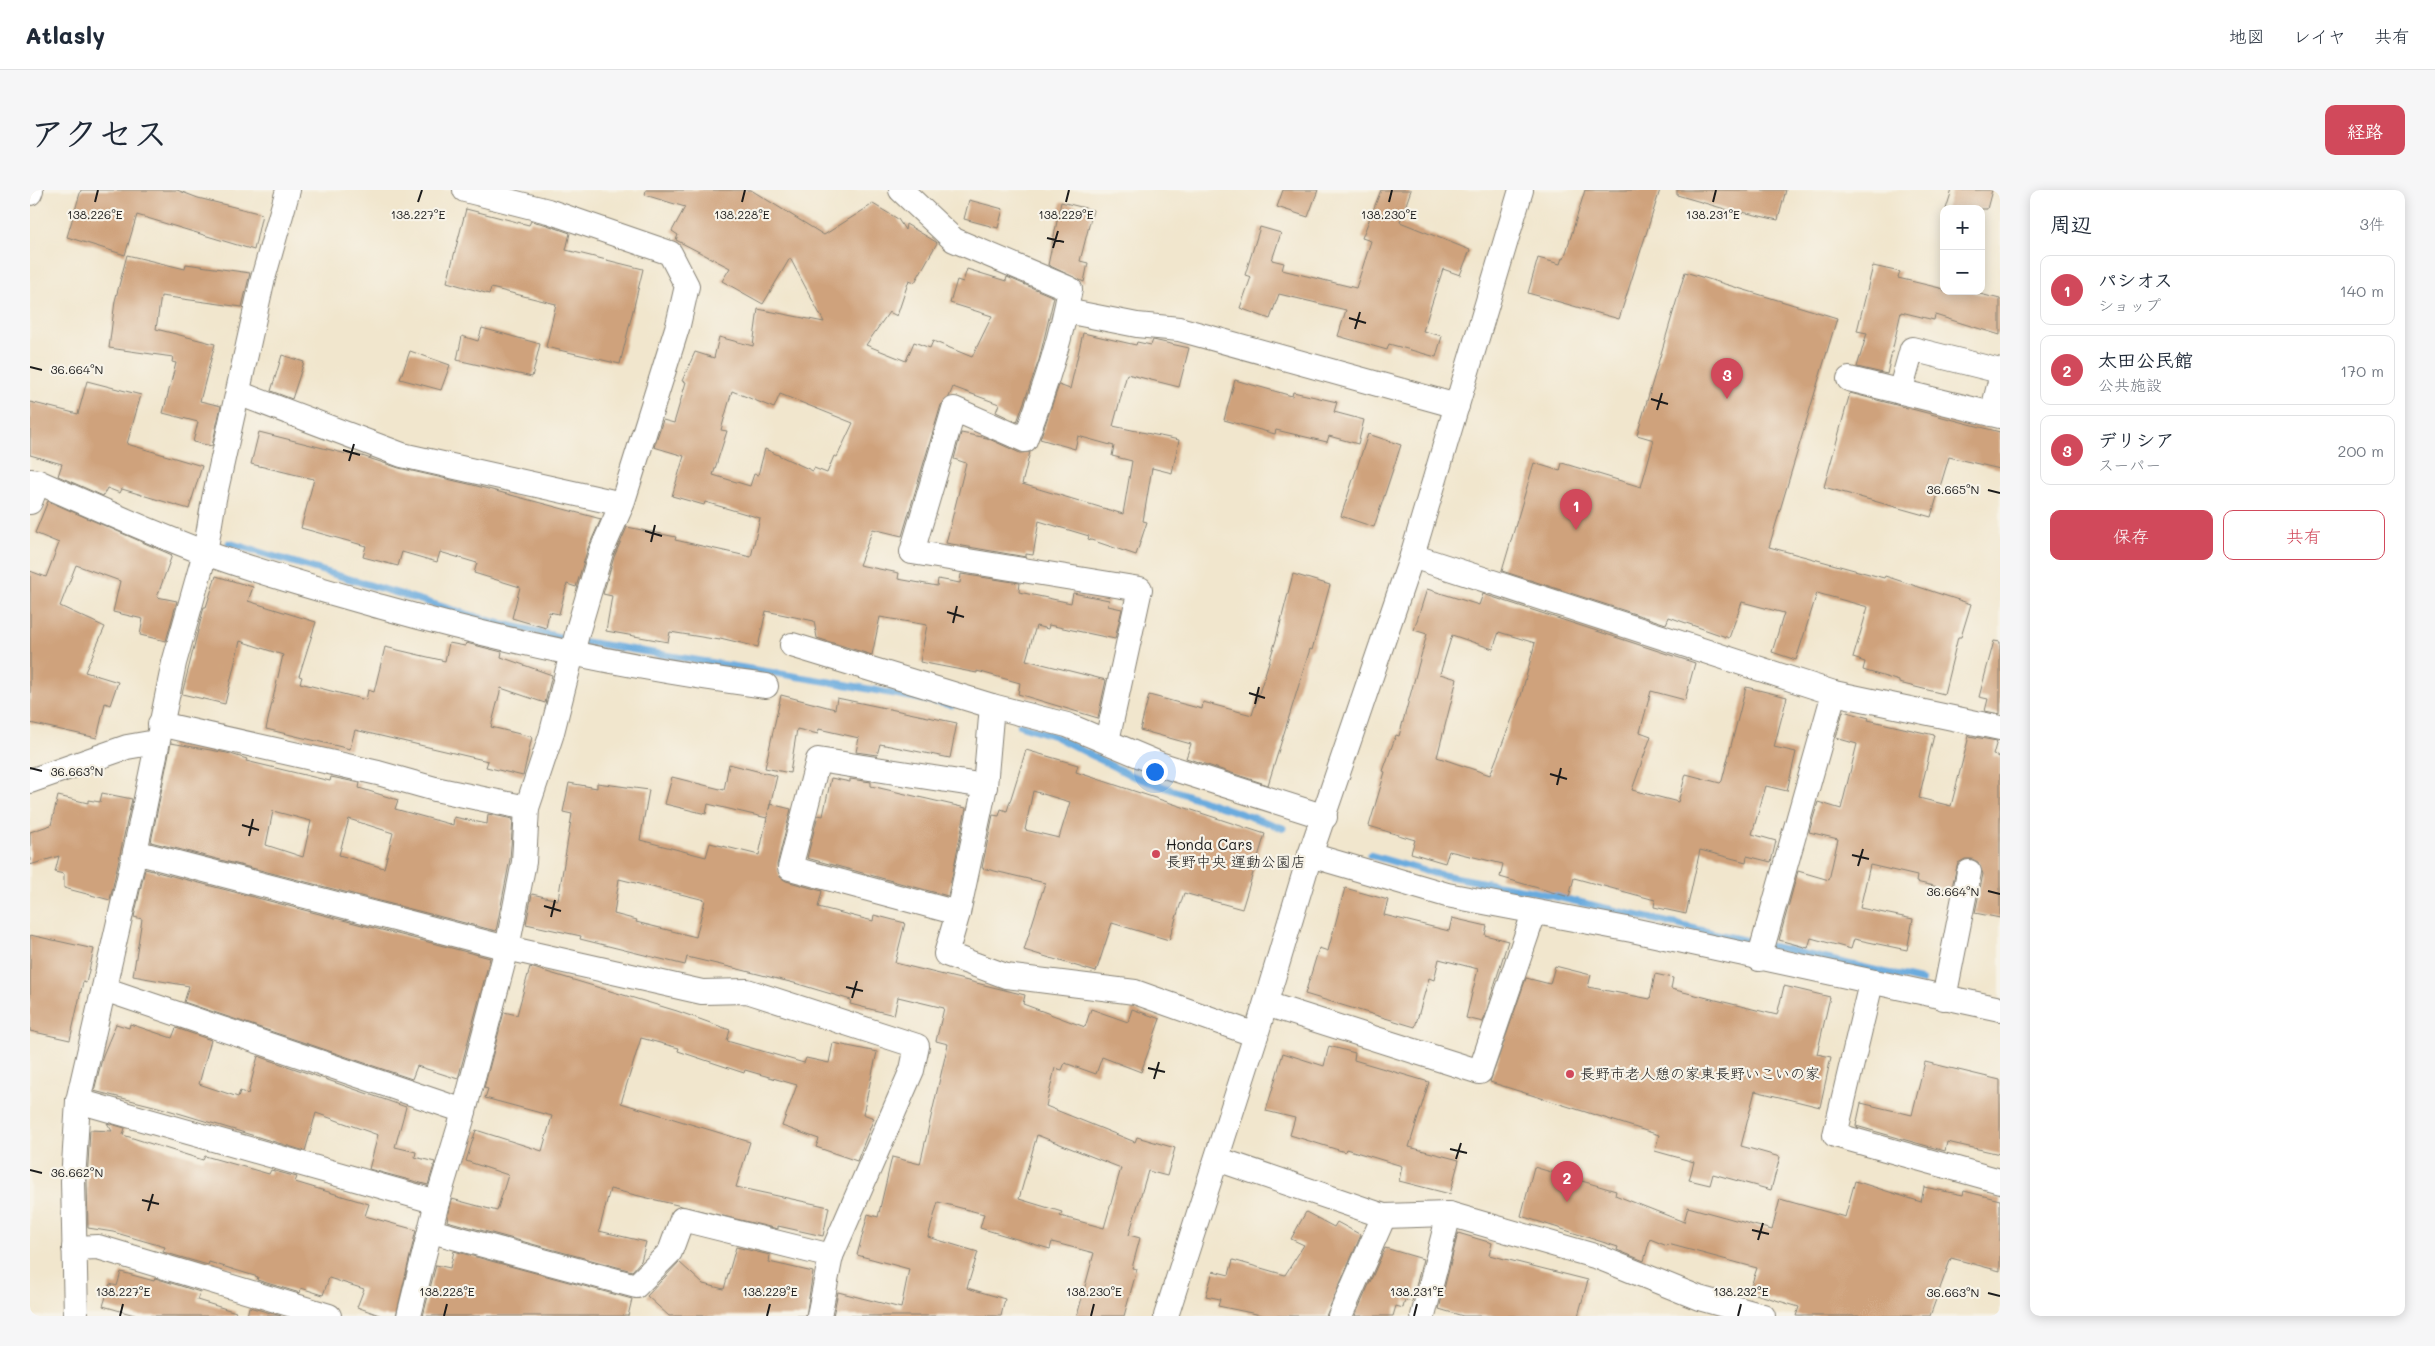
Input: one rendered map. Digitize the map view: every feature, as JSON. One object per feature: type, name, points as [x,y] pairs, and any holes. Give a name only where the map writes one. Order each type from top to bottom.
[{"type":"street","points":[[76,1316],[73,1181],[78,1101],[135,852],[174,662],[205,552],[214,499],[262,282],[288,190]]},
{"type":"street","points":[[410,1316],[437,1202],[464,1111],[507,948],[524,862],[527,808],[551,736],[601,552],[622,504],[678,325],[688,286],[670,253],[495,194],[465,190]]},
{"type":"street","points":[[902,190],[954,240],[1070,289],[1066,311],[1025,440],[954,409],[912,552],[1140,589],[1107,741]]},
{"type":"street","points":[[1166,1316],[1266,1004],[1310,855],[1412,556],[1522,190]]},
{"type":"street","points":[[1066,311],[1137,325],[1179,329],[1457,406]]},
{"type":"street","points":[[1900,392],[1912,349],[2000,371]]},
{"type":"street","points":[[1849,379],[1996,415],[2000,382]]},
{"type":"street","points":[[238,393],[402,455],[622,504]]},
{"type":"street","points":[[33,488],[205,552],[327,592],[428,620],[575,643],[766,686]]},
{"type":"street","points":[[1412,556],[1834,693],[2000,728]]},
{"type":"street","points":[[792,645],[992,706],[1067,725],[1162,765],[1324,818]]},
{"type":"street","points":[[1762,949],[1834,693]]},
{"type":"street","points":[[992,706],[985,786],[958,913],[946,954],[1006,976],[1135,992],[1256,1035]]},
{"type":"street","points":[[30,781],[127,747],[158,733],[527,808]]},
{"type":"street","points":[[958,913],[790,868],[818,760],[985,786]]},
{"type":"street","points":[[135,852],[507,948],[702,992],[747,991],[917,1046],[912,1070],[831,1256],[819,1316]]},
{"type":"street","points":[[1310,855],[1447,895],[1534,913],[1632,930],[1762,949],[1871,983],[1946,990],[2000,1009]]},
{"type":"street","points":[[1946,990],[1969,872]]},
{"type":"street","points":[[1266,1004],[1480,1072],[1534,913]]},
{"type":"street","points":[[1871,983],[1835,1136],[2000,1181]]},
{"type":"street","points":[[104,989],[464,1111]]},
{"type":"street","points":[[78,1101],[437,1202]]},
{"type":"street","points":[[1217,1159],[1384,1216],[1449,1214],[1598,1257],[1699,1298],[1763,1316]]},
{"type":"street","points":[[1423,1316],[1449,1214]]},
{"type":"street","points":[[1340,1316],[1384,1216]]},
{"type":"street","points":[[431,1231],[636,1286],[670,1252],[682,1219],[831,1256]]},
{"type":"street","points":[[74,1248],[98,1247],[330,1316]]},
{"type":"building","points":[[81,190],[177,190],[198,198],[262,214],[254,250],[137,215],[125,255],[67,237]]},
{"type":"building","points":[[646,190],[751,190],[824,235],[873,204],[898,219],[905,230],[906,224],[936,242],[915,282],[909,280],[897,316],[889,312],[866,345],[906,361],[914,342],[930,348],[933,341],[972,357],[992,316],[950,303],[957,280],[963,282],[967,269],[1006,281],[1007,277],[1054,297],[1039,360],[1017,422],[996,412],[999,404],[953,387],[949,397],[941,405],[902,536],[873,529],[859,565],[899,573],[898,579],[937,586],[938,579],[960,583],[961,574],[1020,583],[1019,592],[1071,603],[1073,593],[1109,600],[1108,606],[1122,609],[1115,639],[1049,625],[1048,629],[1036,626],[1026,660],[1106,680],[1098,718],[1018,694],[1020,683],[977,671],[977,673],[920,662],[927,625],[880,617],[872,655],[817,638],[814,621],[766,611],[758,647],[720,638],[720,640],[670,632],[668,642],[606,631],[612,596],[603,594],[614,557],[627,527],[676,537],[675,540],[751,557],[760,518],[705,502],[704,505],[672,496],[684,456],[654,447],[663,420],[674,423],[686,382],[682,381],[695,352],[714,358],[719,337],[753,346],[758,309],[824,322],[790,258],[763,304],[722,281],[730,268],[676,240],[678,235],[672,231],[685,207],[645,195]],"holes":[[[732,391],[774,408],[780,394],[853,423],[837,457],[834,456],[827,473],[814,468],[813,471],[765,449],[758,475],[754,474],[750,486],[713,475],[727,431],[721,430]]]},
{"type":"building","points":[[1283,190],[1318,190],[1308,217],[1277,207]]},
{"type":"building","points":[[1381,190],[1411,190],[1400,222],[1470,250],[1460,275],[1443,269],[1423,331],[1442,336],[1436,357],[1389,344],[1387,350],[1338,336],[1346,310],[1279,294],[1270,319],[1240,308],[1251,277],[1245,275],[1260,227],[1281,233],[1272,260],[1284,263],[1282,270],[1356,288],[1371,241],[1362,238]]},
{"type":"building","points":[[1585,190],[1660,190],[1619,319],[1528,293],[1538,258],[1560,264],[1562,258],[1564,259]]},
{"type":"building","points":[[1677,190],[1786,190],[1778,220],[1742,212],[1742,214],[1677,195]]},
{"type":"building","points":[[1952,190],[1992,190],[1987,209],[1985,209],[1985,205],[1947,205]]},
{"type":"building","points":[[969,200],[1003,209],[998,228],[964,219]]},
{"type":"building","points":[[1061,202],[1093,210],[1080,261],[1088,263],[1084,282],[1048,265]]},
{"type":"building","points":[[466,209],[529,225],[531,221],[544,224],[570,233],[566,250],[643,269],[620,364],[546,347],[556,304],[491,288],[489,294],[447,282]]},
{"type":"building","points":[[127,255],[185,269],[186,264],[250,273],[242,307],[161,296],[156,329],[215,344],[200,401],[221,406],[212,446],[193,442],[198,422],[163,413],[176,363],[172,362],[173,357],[109,348],[115,301]]},
{"type":"building","points":[[1873,266],[1900,272],[1898,278],[1940,288],[1940,295],[1984,295],[2000,299],[2000,335],[1935,315],[1934,320],[1901,312],[1887,374],[1857,367],[1867,333],[1857,331]]},
{"type":"building","points":[[1685,272],[1837,318],[1769,547],[1884,578],[1885,576],[1971,604],[1961,637],[1958,637],[1944,694],[1899,683],[1899,681],[1863,670],[1865,662],[1853,658],[1868,607],[1817,593],[1796,660],[1772,652],[1784,613],[1742,602],[1729,638],[1669,617],[1666,624],[1502,571],[1534,463],[1560,471],[1562,463],[1641,487],[1654,440],[1637,435]]},
{"type":"building","points":[[482,328],[540,344],[532,377],[457,360],[462,336],[478,341]]},
{"type":"building","points":[[1083,333],[1136,345],[1137,342],[1151,345],[1153,340],[1189,348],[1179,387],[1127,374],[1113,426],[1179,440],[1172,473],[1152,468],[1143,521],[1147,522],[1136,555],[1088,539],[1089,536],[1039,521],[1033,555],[1026,554],[1026,557],[946,543],[966,463],[954,459],[961,433],[987,438],[1020,453],[1030,452],[1022,484],[1123,514],[1132,461],[1112,456],[1114,446],[1078,436],[1075,449],[1040,439],[1059,385],[1070,389]]},
{"type":"building","points":[[410,351],[450,365],[441,390],[400,379]]},
{"type":"building","points":[[282,355],[304,362],[292,399],[271,391]]},
{"type":"building","points":[[1235,380],[1292,396],[1293,392],[1337,402],[1334,412],[1364,420],[1358,444],[1329,436],[1327,442],[1276,430],[1275,434],[1224,420]]},
{"type":"building","points":[[87,381],[141,395],[127,444],[202,466],[189,509],[122,489],[120,493],[107,488],[103,496],[58,476],[62,464],[30,455],[30,402],[78,414]]},
{"type":"building","points":[[1850,393],[2000,432],[2000,469],[1949,457],[1931,517],[1824,487]]},
{"type":"building","points":[[259,432],[355,456],[356,454],[399,468],[473,485],[601,519],[588,548],[576,587],[567,584],[559,614],[549,612],[546,628],[512,618],[520,587],[474,573],[477,563],[440,552],[437,562],[402,552],[398,566],[363,557],[366,546],[301,528],[314,479],[251,464]]},
{"type":"building","points":[[1368,434],[1401,445],[1374,527],[1341,516]]},
{"type":"building","points":[[48,501],[172,555],[157,597],[177,601],[166,641],[140,635],[143,619],[113,612],[120,581],[76,565],[60,606],[105,627],[85,672],[118,682],[110,705],[105,703],[97,738],[30,723],[30,571],[46,577],[59,543],[35,533]]},
{"type":"building","points":[[1293,574],[1330,585],[1312,650],[1310,649],[1268,785],[1186,758],[1191,744],[1140,730],[1149,695],[1202,709],[1203,702],[1252,715],[1276,640]]},
{"type":"building","points":[[216,576],[253,587],[248,601],[316,622],[299,676],[302,677],[300,683],[366,700],[368,690],[374,692],[385,647],[445,661],[449,643],[465,646],[466,643],[502,652],[501,657],[552,675],[545,703],[501,688],[491,727],[532,737],[523,776],[486,767],[488,761],[355,730],[350,749],[266,729],[283,655],[240,641],[225,704],[182,694],[204,607],[206,607]]},
{"type":"building","points":[[1427,589],[1479,605],[1483,594],[1695,663],[1685,700],[1651,691],[1640,732],[1651,736],[1632,790],[1678,802],[1686,774],[1720,783],[1722,781],[1746,687],[1787,697],[1774,747],[1796,752],[1787,791],[1766,786],[1752,834],[1776,841],[1771,862],[1747,856],[1746,862],[1700,850],[1686,914],[1654,907],[1655,900],[1574,878],[1569,897],[1500,877],[1503,864],[1449,851],[1445,863],[1411,853],[1415,840],[1369,826],[1385,772],[1383,771],[1396,735],[1399,736],[1427,634],[1414,630]],"holes":[[[1499,632],[1535,643],[1521,696],[1490,775],[1437,757],[1457,679],[1440,674],[1452,635],[1493,649]]]},
{"type":"building","points":[[1994,641],[2000,642],[2000,714],[1985,711],[1988,699],[1979,697]]},
{"type":"building","points":[[781,695],[835,709],[837,698],[957,723],[950,758],[880,744],[877,755],[856,752],[859,738],[819,729],[818,734],[797,729],[790,773],[765,768]]},
{"type":"building","points":[[1843,711],[1869,718],[1868,720],[1934,735],[1919,798],[1951,806],[1969,736],[1997,741],[1993,755],[2000,757],[2000,918],[1975,913],[1983,874],[1978,862],[1972,859],[1965,859],[1958,863],[1951,890],[1916,882],[1917,876],[1870,865],[1860,908],[1913,919],[1907,950],[1854,939],[1851,949],[1811,938],[1808,948],[1779,940],[1798,871],[1829,880],[1838,839],[1809,832],[1818,802],[1841,809],[1857,744],[1836,738]]},
{"type":"building","points":[[171,743],[227,753],[247,759],[246,761],[330,781],[331,777],[360,783],[359,788],[398,800],[395,809],[453,825],[454,817],[487,824],[488,814],[513,819],[510,859],[496,931],[151,842]],"holes":[[[273,811],[311,821],[303,857],[266,845]],[[349,819],[393,833],[384,868],[339,855]]]},
{"type":"building","name":"Honda Cars 長野中央 運動公園店","points":[[1026,750],[1078,765],[1076,772],[1265,834],[1242,909],[1184,893],[1169,940],[1112,923],[1096,972],[1024,950],[1045,883],[982,868],[993,815],[999,816],[1001,809],[1007,811]],"holes":[[[1033,791],[1070,802],[1059,838],[1025,830]]]},
{"type":"building","points":[[729,764],[777,776],[767,818],[708,804],[706,814],[665,804],[672,777],[724,790]]},
{"type":"building","points":[[831,778],[850,782],[850,779],[871,782],[871,786],[966,808],[948,896],[807,858],[818,815],[823,816]]},
{"type":"building","points":[[569,783],[597,788],[597,783],[649,790],[640,840],[706,857],[710,843],[759,855],[770,804],[791,809],[777,865],[780,877],[786,881],[822,891],[818,907],[873,921],[874,915],[905,923],[895,963],[1025,995],[1023,1004],[1085,1027],[1091,1009],[1128,1022],[1132,1009],[1160,1019],[1141,1072],[1102,1057],[1096,1074],[1065,1063],[1062,1070],[1055,1068],[1046,1106],[1135,1142],[1137,1137],[1175,1148],[1167,1176],[1148,1171],[1129,1235],[1140,1238],[1132,1268],[1137,1269],[1124,1316],[1077,1316],[1094,1253],[1052,1242],[1050,1249],[980,1228],[984,1214],[938,1202],[928,1237],[978,1252],[967,1288],[1005,1299],[1001,1316],[833,1316],[838,1292],[901,1308],[909,1269],[857,1255],[868,1214],[878,1217],[892,1157],[920,1164],[948,1044],[936,1041],[944,1008],[898,997],[894,1015],[850,1004],[851,1000],[798,984],[738,969],[687,957],[685,965],[580,939],[581,936],[526,924],[532,894],[558,900],[572,814],[563,812]],"holes":[[[619,879],[705,900],[696,937],[636,922],[637,920],[614,914]],[[1037,1135],[1121,1168],[1104,1228],[1060,1216],[1062,1212],[1019,1199]]]},
{"type":"building","points":[[102,793],[132,799],[110,900],[64,888],[64,874],[55,872],[59,856],[30,865],[30,832],[51,825],[58,796],[88,803],[88,800],[100,802]]},
{"type":"building","points":[[145,869],[490,958],[458,1079],[417,1066],[412,1079],[184,1002],[189,986],[133,976],[142,919],[134,917]]},
{"type":"building","points":[[1345,888],[1388,900],[1384,915],[1449,931],[1452,918],[1487,926],[1485,935],[1508,941],[1483,1022],[1466,1018],[1478,969],[1439,959],[1434,980],[1429,978],[1415,1027],[1305,994],[1319,948],[1328,951]]},
{"type":"building","points":[[30,935],[94,949],[86,983],[83,982],[70,1040],[30,1031]]},
{"type":"building","points":[[1555,966],[1591,975],[1588,987],[1650,999],[1655,974],[1673,978],[1671,989],[1777,1015],[1784,986],[1830,997],[1817,1054],[1831,1057],[1820,1107],[1755,1091],[1741,1146],[1780,1157],[1771,1190],[1713,1174],[1710,1185],[1689,1180],[1694,1162],[1655,1151],[1659,1135],[1490,1082],[1526,978],[1550,984]]},
{"type":"building","points":[[530,967],[677,1011],[730,1030],[727,1041],[804,1063],[806,1058],[829,1063],[833,1043],[877,1052],[863,1114],[874,1118],[857,1161],[816,1147],[819,1139],[782,1126],[797,1085],[745,1070],[744,1073],[678,1051],[679,1048],[641,1038],[621,1103],[750,1142],[736,1187],[829,1207],[823,1236],[778,1226],[778,1229],[610,1189],[599,1231],[646,1242],[641,1261],[632,1271],[447,1221],[452,1199],[497,1211],[508,1175],[466,1161],[476,1130],[542,1151],[552,1116],[485,1098],[488,1089],[484,1088],[504,1012],[517,1015]]},
{"type":"building","points":[[116,1024],[129,1028],[130,1024],[172,1038],[176,1028],[211,1040],[199,1084],[238,1097],[240,1091],[248,1094],[258,1056],[406,1107],[395,1147],[416,1152],[415,1157],[435,1162],[428,1185],[369,1169],[378,1135],[316,1113],[305,1151],[158,1107],[94,1091],[103,1055]]},
{"type":"building","points":[[1329,1046],[1355,1053],[1354,1060],[1429,1082],[1409,1147],[1459,1160],[1450,1194],[1399,1181],[1402,1166],[1346,1149],[1345,1152],[1290,1135],[1295,1118],[1266,1111],[1283,1053],[1324,1066]]},
{"type":"building","points":[[1925,1062],[2000,1080],[2000,1154],[1947,1142],[1945,1151],[1856,1126],[1861,1103],[1912,1115]]},
{"type":"building","points":[[107,1123],[125,1128],[123,1135],[203,1160],[205,1156],[269,1174],[271,1170],[297,1177],[295,1182],[369,1204],[365,1216],[416,1230],[396,1316],[382,1316],[357,1307],[364,1289],[329,1278],[323,1295],[301,1288],[300,1293],[257,1280],[258,1277],[209,1262],[208,1265],[163,1252],[165,1247],[113,1232],[88,1228],[87,1181],[90,1130],[112,1131]]},
{"type":"building","points":[[1534,1167],[1616,1191],[1615,1195],[1684,1222],[1688,1207],[1772,1230],[1780,1199],[1845,1217],[1855,1181],[1921,1202],[1924,1187],[1963,1195],[1964,1191],[2000,1200],[2000,1271],[1951,1258],[1930,1316],[1796,1316],[1799,1307],[1749,1292],[1757,1268],[1668,1244],[1667,1246],[1650,1239],[1644,1261],[1617,1250],[1618,1247],[1521,1216]]},
{"type":"building","points":[[1306,1212],[1334,1227],[1337,1222],[1361,1235],[1326,1316],[1266,1316],[1218,1306],[1220,1299],[1206,1296],[1213,1271],[1229,1275],[1233,1260],[1285,1275],[1304,1245],[1291,1239]]},
{"type":"building","points":[[1458,1233],[1492,1243],[1489,1255],[1588,1280],[1578,1316],[1463,1316],[1439,1309]]},
{"type":"building","points":[[736,1247],[770,1255],[769,1262],[813,1272],[806,1316],[669,1316],[647,1296],[679,1262],[703,1284],[724,1289]]},
{"type":"building","points":[[1385,1248],[1423,1259],[1412,1302],[1405,1300],[1403,1308],[1396,1306],[1393,1316],[1355,1316]]},
{"type":"building","points":[[454,1251],[632,1299],[628,1316],[423,1316],[436,1265],[450,1268]]},
{"type":"building","points":[[121,1272],[154,1281],[155,1278],[200,1292],[197,1300],[236,1312],[235,1316],[138,1316],[103,1306],[110,1284],[117,1286]]},
{"type":"building","points":[[249,1307],[281,1316],[247,1316]]},
{"type":"waterway","points":[[229,543],[494,622],[568,639],[842,684],[952,705]]},
{"type":"waterway","points":[[1020,725],[1054,736],[1132,776],[1283,828]]},
{"type":"waterway","points":[[1370,855],[1432,873],[1531,891],[1922,981]]},
{"type":"place","name":"デリシア","points":[[1727,399]]},
{"type":"place","name":"パシオス","points":[[1576,530]]},
{"type":"place","name":"Honda Cars 長野中央 運動公園店","points":[[1156,854]]},
{"type":"place","name":"長野市老人憩の家東長野いこいの家","points":[[1570,1074]]},
{"type":"place","name":"太田公民館","points":[[1567,1202]]}]
